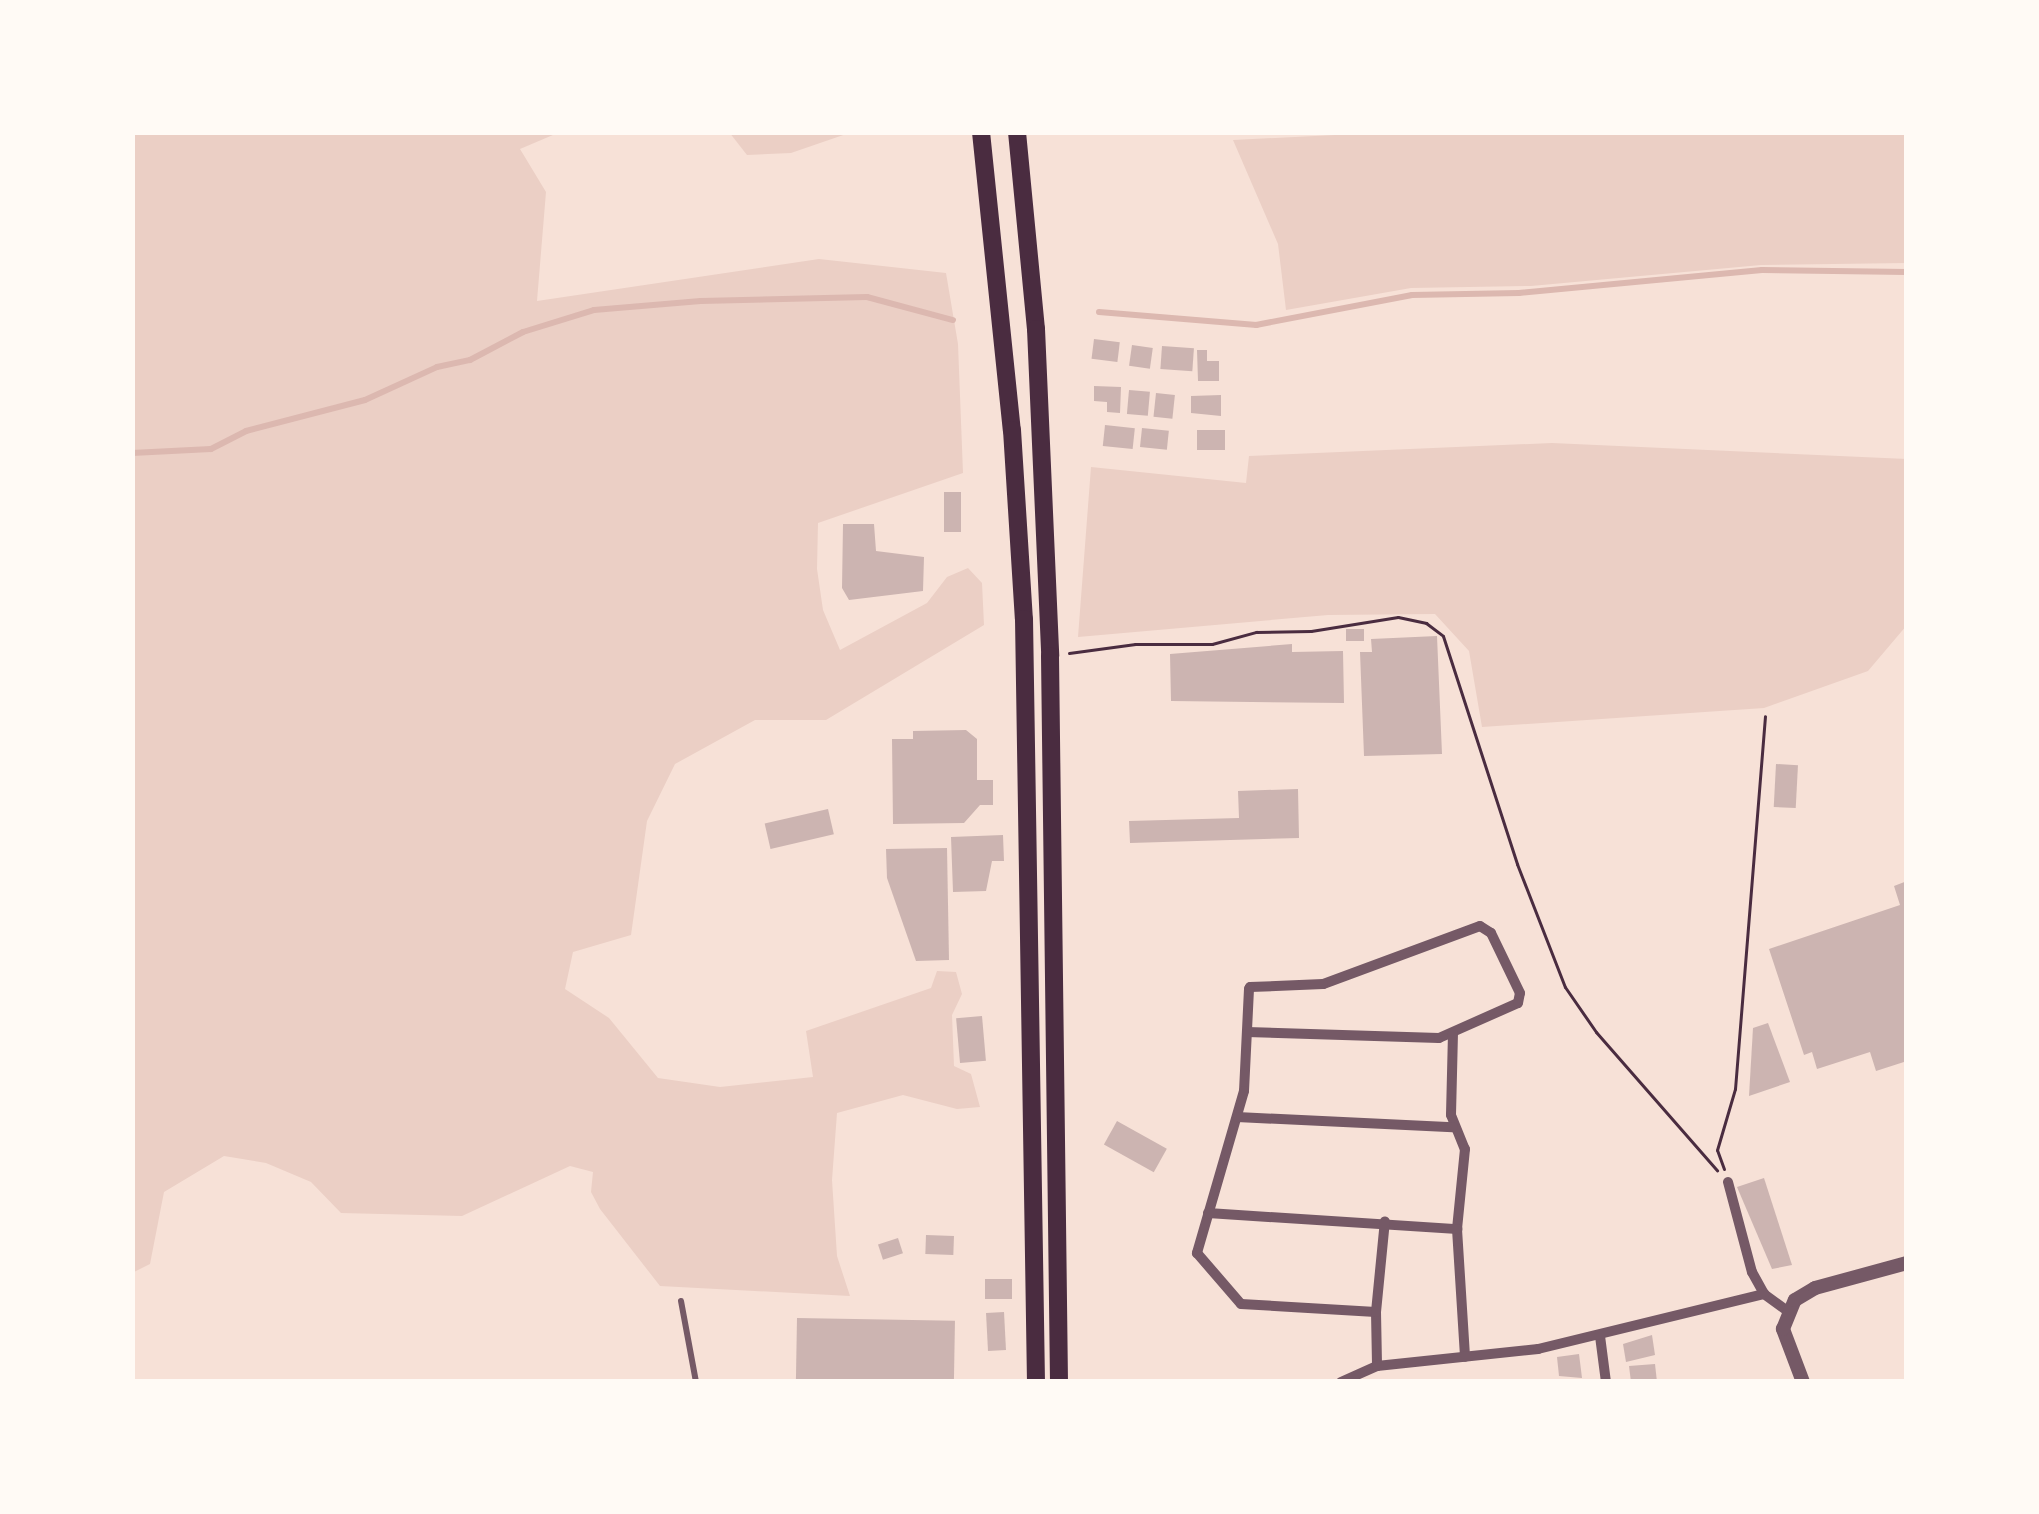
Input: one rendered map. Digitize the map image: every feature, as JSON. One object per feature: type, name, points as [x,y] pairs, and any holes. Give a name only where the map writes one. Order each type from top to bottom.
[{"type":"highway","points":[[981,132],[1012,430],[1024,619],[1036,1382]]},
{"type":"highway","points":[[1017,132],[1036,328],[1050,656],[1059,1382]]},
{"type":"street","points":[[1247,1033],[1433,1038],[1453,1033],[1520,998],[1487,927],[1322,984],[1252,984],[1237,1118],[1197,1252],[1241,1304],[1376,1312]]},
{"type":"street","points":[[1453,1033],[1453,1126],[1465,1148],[1457,1229],[1466,1357]]},
{"type":"street","points":[[1237,1118],[1453,1126]]},
{"type":"street","points":[[1728,1182],[1752,1272],[1764,1294],[1787,1311]]},
{"type":"street","points":[[1208,1213],[1457,1229]]},
{"type":"street","points":[[1377,1366],[1376,1312],[1385,1221]]},
{"type":"street","points":[[1803,1382],[1783,1329],[1787,1311],[1815,1288],[1907,1263]]},
{"type":"street","points":[[1341,1382],[1377,1366],[1600,1336],[1764,1294]]},
{"type":"street","points":[[1600,1336],[1606,1382]]},
{"type":"lane","points":[[681,1301],[695,1382]]},
{"type":"path","points":[[1050,656],[1136,644],[1212,644],[1256,632],[1311,631],[1398,617],[1426,622],[1443,636],[1516,864],[1565,987],[1596,1032],[1728,1182]]},
{"type":"path","points":[[1728,1182],[1717,1150],[1735,1089],[1765,716]]},
{"type":"shaded area","points":[[132,132],[560,132],[520,149],[546,192],[537,301],[819,259],[946,273],[958,344],[963,473],[818,523],[817,569],[823,610],[840,650],[927,603],[947,577],[968,568],[982,583],[984,625],[826,720],[755,720],[675,764],[647,821],[631,935],[573,952],[565,989],[609,1018],[658,1078],[720,1087],[813,1077],[806,1031],[931,988],[937,971],[956,972],[962,994],[952,1015],[954,1066],[971,1074],[980,1107],[957,1109],[903,1095],[837,1113],[832,1180],[837,1256],[850,1296],[660,1286],[600,1209],[591,1192],[593,1172],[570,1166],[462,1216],[341,1213],[311,1182],[266,1163],[224,1156],[164,1192],[150,1264],[132,1273]]},
{"type":"shaded area","points":[[729,132],[852,132],[791,153],[747,155]]},
{"type":"shaded area","points":[[1395,132],[1907,132],[1907,263],[1761,265],[1531,286],[1411,288],[1286,310],[1278,244],[1233,140]]},
{"type":"shaded area","points":[[1552,443],[1907,459],[1907,625],[1868,671],[1764,708],[1482,727],[1469,651],[1435,614],[1328,615],[1078,637],[1091,467],[1246,483],[1249,456]]},
{"type":"building","points":[[1094,339],[1120,342],[1117,362],[1092,359]]},
{"type":"building","points":[[1132,345],[1153,348],[1150,369],[1129,366]]},
{"type":"building","points":[[1162,346],[1194,348],[1192,371],[1160,369]]},
{"type":"building","points":[[1197,350],[1207,350],[1207,361],[1219,361],[1219,381],[1198,381]]},
{"type":"building","points":[[1094,386],[1121,387],[1120,413],[1107,412],[1107,402],[1094,401]]},
{"type":"building","points":[[1129,390],[1150,392],[1148,416],[1127,414]]},
{"type":"building","points":[[1156,393],[1175,395],[1172,419],[1153,417]]},
{"type":"building","points":[[1221,395],[1221,416],[1191,413],[1191,396]]},
{"type":"building","points":[[1105,425],[1135,428],[1133,449],[1103,446]]},
{"type":"building","points":[[1142,428],[1169,431],[1167,450],[1140,447]]},
{"type":"building","points":[[1197,430],[1225,430],[1225,450],[1197,450]]},
{"type":"building","points":[[944,492],[961,492],[961,532],[944,532]]},
{"type":"building","points":[[843,524],[874,524],[876,551],[924,557],[923,591],[849,600],[842,588]]},
{"type":"building","points":[[1346,629],[1364,629],[1364,641],[1346,641]]},
{"type":"building","points":[[1437,636],[1442,754],[1364,756],[1360,652],[1372,652],[1371,639]]},
{"type":"building","points":[[1292,644],[1292,652],[1343,651],[1344,703],[1171,701],[1170,654]]},
{"type":"building","points":[[966,730],[977,739],[977,780],[993,780],[993,805],[980,805],[964,823],[893,824],[892,739],[913,739],[913,731]]},
{"type":"building","points":[[1776,764],[1798,765],[1796,808],[1774,807]]},
{"type":"building","points":[[1298,789],[1299,838],[1130,843],[1129,821],[1239,818],[1238,791]]},
{"type":"building","points":[[828,809],[834,834],[771,849],[765,824]]},
{"type":"building","points":[[1003,835],[1004,861],[992,861],[986,891],[953,892],[951,837]]},
{"type":"building","points":[[947,848],[949,960],[916,961],[887,878],[886,849]]},
{"type":"building","points":[[1907,881],[1907,1061],[1876,1071],[1870,1052],[1817,1069],[1812,1052],[1804,1055],[1769,949],[1900,905],[1894,886]]},
{"type":"building","points":[[982,1016],[986,1061],[960,1063],[956,1018]]},
{"type":"building","points":[[1768,1023],[1790,1082],[1749,1096],[1753,1028]]},
{"type":"building","points":[[1117,1121],[1167,1149],[1154,1172],[1104,1145]]},
{"type":"building","points":[[1764,1178],[1792,1265],[1772,1269],[1737,1187]]},
{"type":"building","points":[[926,1235],[954,1236],[953,1255],[925,1254]]},
{"type":"building","points":[[898,1238],[903,1253],[883,1260],[878,1244]]},
{"type":"building","points":[[985,1279],[1012,1279],[1012,1299],[985,1299]]},
{"type":"building","points":[[1004,1312],[1006,1350],[988,1351],[986,1313]]},
{"type":"building","points":[[797,1318],[955,1321],[954,1382],[796,1382]]},
{"type":"building","points":[[1652,1335],[1655,1355],[1626,1362],[1623,1344]]},
{"type":"building","points":[[1579,1354],[1582,1378],[1559,1376],[1557,1357]]},
{"type":"building","points":[[1655,1364],[1657,1382],[1631,1382],[1629,1366]]},
{"type":"waterway","points":[[1099,312],[1256,325],[1412,295],[1519,293],[1762,270],[1907,272]]},
{"type":"waterway","points":[[132,453],[211,449],[246,431],[365,400],[437,367],[470,360],[523,332],[594,310],[701,301],[867,297],[953,320]]}]
